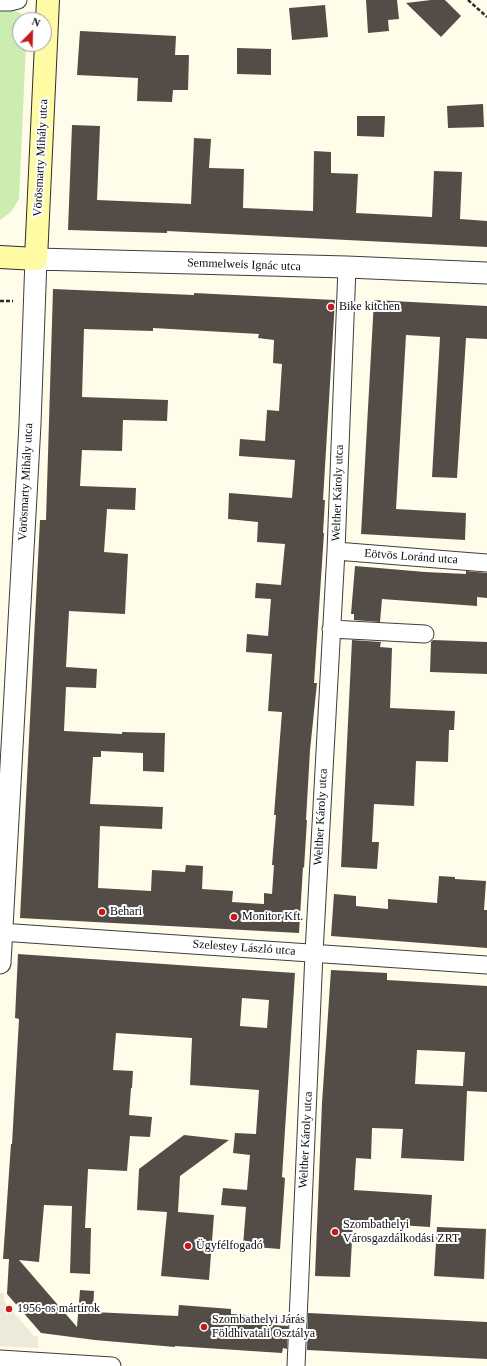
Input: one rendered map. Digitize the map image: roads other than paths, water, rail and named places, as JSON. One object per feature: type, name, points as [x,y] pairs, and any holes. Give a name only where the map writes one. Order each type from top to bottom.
[{"type":"main road","name":"Vörösmarty Mihály utca","points":[[36,259],[48,0]]},
{"type":"main road","name":"Semmelweis Ignác utca","points":[[0,257],[36,259]]},
{"type":"street","points":[[0,2],[18,0]]},
{"type":"street","name":"Semmelweis Ignác utca","points":[[36,259],[347,267],[487,273]]},
{"type":"street","name":"Vörösmarty Mihály utca","points":[[0,963],[29,432],[36,259]]},
{"type":"street","name":"Welther Károly utca","points":[[296,1366],[314,953],[336,551],[347,267]]},
{"type":"street","name":"Eötvös Loránd utca","points":[[336,551],[487,563]]},
{"type":"street","points":[[331,629],[425,634]]},
{"type":"street","name":"Szelestey László utca","points":[[1,932],[487,965]]},
{"type":"street","points":[[0,1359],[112,1366]]},
{"type":"place","name":"Bike kitchen","points":[[331,307]]},
{"type":"place","name":"Behari","points":[[102,912]]},
{"type":"place","name":"Monitor Kft.","points":[[234,917]]},
{"type":"place","name":"Szombathelyi Városgazdálkodási ZRT","points":[[335,1232]]},
{"type":"place","name":"Ügyfélfogadó","points":[[188,1246]]},
{"type":"place","name":"1956-os mártírok","points":[[9,1309]]},
{"type":"place","name":"Szombathelyi Járás Földhivatali Osztálya","points":[[204,1327]]}]
